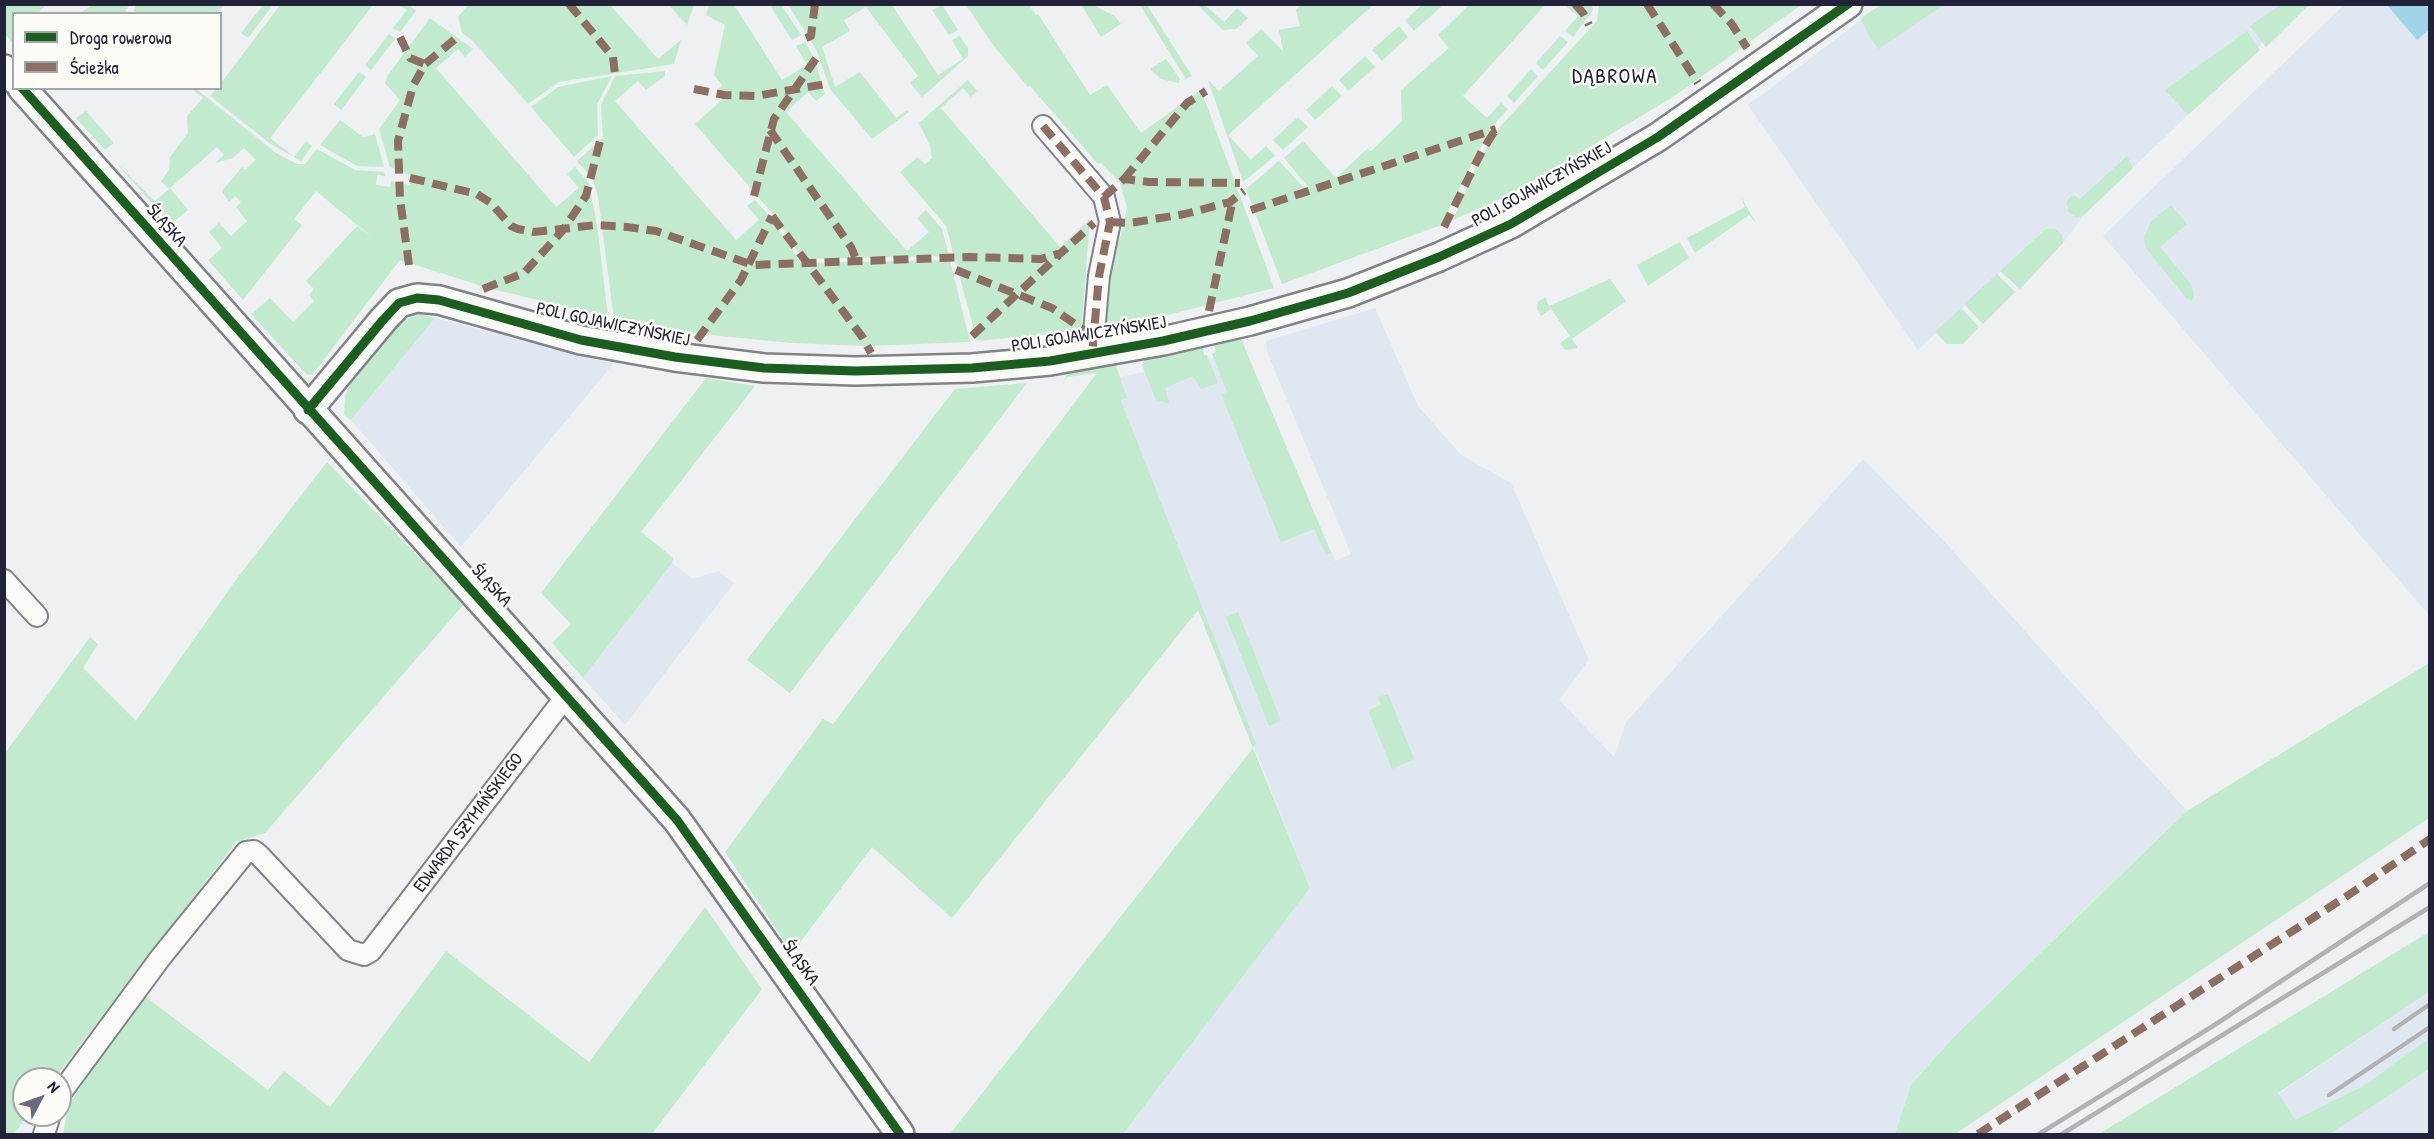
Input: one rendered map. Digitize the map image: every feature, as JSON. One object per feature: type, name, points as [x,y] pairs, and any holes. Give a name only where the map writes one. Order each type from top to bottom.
[{"type":"street","name":"POLI GOJAWICZYŃSKIEJ","points":[[308,410],[399,303],[417,298],[439,300],[581,340],[675,357],[764,368],[855,370],[972,368],[1092,355],[1250,321],[1348,293],[1439,257],[1511,224],[1658,137],[1848,4]]},
{"type":"street","name":"ŚLĄSKA","points":[[24,90],[308,410],[567,695],[695,842],[900,1134]]},
{"type":"street","points":[[1042,126],[1104,196],[1110,222],[1099,276],[1092,355]]},
{"type":"street","points":[[4,579],[37,616]]},
{"type":"street","name":"EDWARDA SZYMAŃSKIEGO","points":[[72,1078],[161,957],[246,852],[254,852],[260,856],[348,950],[364,955],[371,951],[567,695]]},
{"type":"shaded area","points":[[1881,5],[2302,5],[2084,215],[2063,243],[2062,234],[2057,229],[2046,229],[1918,350],[1748,105]]},
{"type":"shaded area","points":[[2344,5],[2429,5],[2429,615],[2103,236]]},
{"type":"shaded area","points":[[1375,308],[1418,406],[1461,455],[1511,483],[1589,660],[1559,700],[1614,757],[1626,722],[1863,459],[1943,540],[2187,811],[1952,1039],[1911,1085],[1895,1134],[1123,1134],[1310,888],[1117,402],[1127,398],[1120,377],[1246,351],[1335,561],[1351,554],[1267,352],[1266,341]]},
{"type":"shaded area","points":[[435,318],[613,364],[461,547],[351,420]]},
{"type":"shaded area","points":[[672,563],[693,579],[718,571],[734,583],[625,725],[583,678]]},
{"type":"shaded area","points":[[2429,992],[2429,1038],[2365,1085],[2295,1121],[2278,1094]]},
{"type":"shaded area","points":[[2429,1069],[2429,1134],[2330,1134]]},
{"type":"green space","points":[[5,4],[46,5],[39,12],[12,12],[12,42],[5,34]]},
{"type":"green space","points":[[92,4],[130,5],[125,10],[126,12],[82,12]]},
{"type":"green space","points":[[137,4],[224,5],[218,12],[135,12],[133,10]]},
{"type":"green space","points":[[264,4],[273,5],[248,38],[241,33]]},
{"type":"green space","points":[[775,4],[781,5],[801,35],[792,40],[771,7]]},
{"type":"green space","points":[[1423,4],[1441,7],[1414,31],[1405,20]]},
{"type":"green space","points":[[1470,4],[1545,5],[1463,96],[1487,118],[1501,103],[1508,109],[1490,129],[1441,225],[1282,284],[1246,189],[1279,161],[1305,189],[1310,189],[1284,158],[1303,141],[1336,178],[1367,149],[1371,151],[1402,121],[1401,90],[1449,48],[1438,35]]},
{"type":"green space","points":[[280,5],[373,5],[270,138],[294,157],[306,141],[312,146],[301,161],[272,145],[210,96],[215,90],[222,90],[222,82]]},
{"type":"green space","points":[[399,5],[409,5],[416,11],[400,32],[393,28],[407,10]]},
{"type":"green space","points":[[468,5],[610,5],[658,59],[681,40],[674,64],[559,82],[528,104],[472,40],[462,33],[458,17]]},
{"type":"green space","points":[[669,5],[694,5],[687,25]]},
{"type":"green space","points":[[709,5],[734,5],[782,80],[807,65],[796,46],[805,42],[815,60],[825,94],[816,101],[808,92],[786,112],[907,251],[929,232],[917,218],[926,210],[942,229],[949,256],[803,259],[773,214],[695,124],[724,98],[717,90],[722,85],[714,75],[725,25],[706,15]]},
{"type":"green space","points":[[788,5],[892,5],[938,75],[963,59],[952,40],[960,36],[968,48],[968,56],[922,97],[910,83],[918,76],[866,7],[844,20],[850,31],[822,47],[835,87],[860,72],[896,118],[907,110],[909,112],[872,139],[830,89],[816,49]]},
{"type":"green space","points":[[942,5],[958,30],[949,35],[932,10]]},
{"type":"green space","points":[[966,5],[1029,5],[1036,15],[1038,14],[1090,95],[1107,85],[1141,133],[1201,90],[1274,288],[1168,315],[1097,328],[1100,286],[1123,230],[1127,207],[1120,183],[1101,163],[1098,164],[1030,86],[1028,87],[993,45]]},
{"type":"green space","points":[[1093,5],[1115,16],[1121,24],[1101,37],[1082,6]]},
{"type":"green space","points":[[1140,5],[1147,5],[1192,76],[1186,79]]},
{"type":"green space","points":[[1198,5],[1205,5],[1224,22],[1237,8],[1248,18],[1236,29],[1223,30]]},
{"type":"green space","points":[[1301,5],[1373,5],[1228,135],[1251,160],[1266,146],[1275,156],[1243,182],[1208,80],[1219,91],[1258,56],[1246,43],[1261,29],[1283,51],[1279,30],[1300,26],[1296,10]]},
{"type":"green space","points":[[1565,5],[1592,5],[1593,10],[1573,37],[1565,31],[1578,16]]},
{"type":"green space","points":[[1801,5],[1673,97],[1511,194],[1453,220],[1479,160],[1499,128],[1597,21],[1599,6]]},
{"type":"green space","points":[[1881,5],[1943,5],[1879,49],[1868,35],[1861,18]]},
{"type":"green space","points":[[2280,5],[2309,5],[2266,47],[2250,26]]},
{"type":"green space","points":[[430,18],[473,49],[465,57],[458,49],[436,68],[556,207],[579,188],[567,174],[575,167],[589,183],[597,225],[608,317],[488,288],[400,260],[315,371],[311,375],[306,374],[251,314],[270,298],[293,322],[314,301],[309,295],[314,289],[306,281],[357,226],[373,238],[316,191],[294,219],[302,225],[243,300],[208,260],[222,248],[209,232],[219,223],[231,236],[247,221],[236,207],[241,202],[235,196],[229,202],[222,191],[242,167],[245,170],[256,160],[244,148],[233,158],[215,163],[224,155],[217,147],[170,188],[188,210],[171,224],[115,162],[155,201],[169,189],[161,181],[169,170],[170,157],[188,133],[187,116],[203,98],[193,90],[197,90],[276,153],[297,164],[305,164],[317,149],[355,170],[384,172],[386,176],[377,175],[376,185],[390,187],[391,181],[410,185],[412,176],[390,167],[379,129],[400,100],[385,83],[388,75]]},
{"type":"green space","points":[[1399,26],[1408,37],[1382,61],[1372,50]]},
{"type":"green space","points":[[2247,31],[2260,50],[2188,115],[2165,90]]},
{"type":"green space","points":[[389,34],[395,39],[371,70],[365,65]]},
{"type":"green space","points":[[1560,36],[1568,42],[1543,70],[1536,63]]},
{"type":"green space","points":[[1365,56],[1375,67],[1348,91],[1339,80]]},
{"type":"green space","points":[[1166,59],[1180,79],[1179,83],[1161,79],[1150,69]]},
{"type":"green space","points":[[1531,69],[1538,76],[1514,103],[1507,96]]},
{"type":"green space","points":[[665,71],[665,76],[646,90],[638,81],[615,101],[736,240],[759,220],[747,206],[755,200],[771,218],[801,263],[950,260],[970,342],[867,346],[791,343],[702,334],[614,319],[598,197],[593,179],[577,161],[603,138],[601,105],[615,76]]},
{"type":"green space","points":[[359,72],[366,77],[341,110],[334,104]]},
{"type":"green space","points":[[612,76],[597,104],[598,135],[574,157],[531,107],[558,87]]},
{"type":"green space","points":[[968,80],[977,91],[971,97],[963,88],[941,108],[1060,247],[1090,219],[1081,331],[977,341],[946,226],[900,172],[918,157],[925,164],[932,158],[930,146],[919,123]]},
{"type":"green space","points":[[1332,86],[1342,96],[1315,120],[1306,110]]},
{"type":"green space","points":[[86,111],[114,143],[105,150],[76,118]]},
{"type":"green space","points":[[1298,117],[1308,127],[1283,150],[1273,140]]},
{"type":"green space","points":[[340,120],[363,137],[375,134],[384,167],[357,166],[320,145]]},
{"type":"green space","points":[[2127,156],[2133,168],[2084,215],[2077,218],[2067,210],[2069,208],[2066,204],[2069,198],[2074,195],[2080,199]]},
{"type":"green space","points":[[1741,197],[1756,223],[1749,215],[1695,253],[1687,238],[1745,207]]},
{"type":"green space","points":[[2171,205],[2187,224],[2160,247],[2191,284],[2194,294],[2192,300],[2186,298],[2145,247],[2144,237],[2151,222]]},
{"type":"green space","points":[[2046,229],[2056,229],[2062,234],[2063,243],[2020,289],[2000,271]]},
{"type":"green space","points":[[1680,242],[1689,258],[1648,286],[1637,265]]},
{"type":"green space","points":[[1997,274],[2015,292],[1983,324],[1964,304]]},
{"type":"green space","points":[[1610,279],[1626,301],[1572,339],[1578,348],[1565,350],[1560,343],[1570,336],[1551,309],[1541,316],[1537,309],[1538,302],[1545,297],[1549,306]]},
{"type":"green space","points":[[375,303],[372,314],[322,377],[318,375]]},
{"type":"green space","points":[[1961,308],[1979,327],[1963,344],[1947,344],[1935,332]]},
{"type":"green space","points":[[421,314],[435,318],[351,420],[344,415],[345,396],[350,384],[400,321]]},
{"type":"green space","points":[[1240,335],[1331,553],[1326,555],[1314,529],[1281,542],[1221,394],[1227,392],[1212,354],[1216,352],[1213,342]]},
{"type":"green space","points":[[1202,344],[1204,355],[1207,355],[1218,383],[1201,389],[1193,376],[1165,388],[1169,403],[1156,400],[1142,365],[1144,361],[1151,355]]},
{"type":"green space","points":[[1115,362],[1127,398],[1121,401],[1256,744],[1253,748],[1198,610],[952,918],[872,847],[792,953],[725,852],[823,719],[833,724],[1097,373],[1067,377],[1062,385],[1068,373],[1072,368]]},
{"type":"green space","points":[[706,378],[755,386],[641,532],[673,558],[672,563],[583,678],[552,643],[571,624],[541,593]]},
{"type":"green space","points":[[1027,383],[790,693],[747,660],[955,389]]},
{"type":"green space","points":[[327,462],[464,604],[265,833],[236,842],[63,1067],[12,1067],[12,1127],[19,1127],[14,1134],[5,1134],[5,753],[90,637],[98,644],[83,668],[136,721],[238,577]]},
{"type":"green space","points":[[1238,612],[1281,721],[1269,726],[1226,617]]},
{"type":"green space","points":[[2429,663],[2429,818],[1955,1134],[1895,1134],[1911,1085],[1952,1039],[2187,811]]},
{"type":"green space","points":[[1388,694],[1414,759],[1392,769],[1368,710],[1381,705],[1378,697]]},
{"type":"green space","points":[[1253,748],[1310,888],[1123,1134],[950,1134]]},
{"type":"green space","points":[[705,907],[762,989],[652,1134],[63,1134],[64,1127],[72,1127],[72,1100],[141,993],[268,1090],[284,1071],[330,1107],[446,951],[589,1062]]},
{"type":"green space","points":[[2429,932],[2429,992],[2278,1093],[2295,1120],[2365,1085],[2429,1038],[2429,1069],[2330,1134],[2099,1134]]},
{"type":"water","points":[[2387,5],[2428,5],[2429,30],[2417,40]]},
{"type":"railway","points":[[2039,1134],[2213,1026],[2430,883]]},
{"type":"railway","points":[[2062,1134],[2430,907]]},
{"type":"railway","points":[[2394,1029],[2430,1004]]},
{"type":"railway","points":[[2329,1095],[2430,1027]]},
{"type":"marked path","points":[[569,4],[613,57],[615,74]]},
{"type":"marked path","points":[[806,38],[811,36],[815,4]]},
{"type":"marked path","points":[[1575,4],[1589,25]]},
{"type":"marked path","points":[[1647,4],[1698,83]]},
{"type":"marked path","points":[[1713,4],[1731,23],[1747,48]]},
{"type":"marked path","points":[[409,265],[400,199],[398,141],[413,86],[425,64],[460,35]]},
{"type":"marked path","points":[[400,37],[410,58],[425,64]]},
{"type":"marked path","points":[[754,196],[774,119],[817,57]]},
{"type":"marked path","points":[[694,89],[724,95],[756,96],[826,84]]},
{"type":"marked path","points":[[1124,179],[1187,103],[1206,91]]},
{"type":"marked path","points":[[1043,126],[1104,197],[1110,222],[1099,276],[1092,355]]},
{"type":"marked path","points":[[1251,210],[1496,129]]},
{"type":"marked path","points":[[1444,227],[1482,151],[1496,129]]},
{"type":"marked path","points":[[770,130],[851,247],[857,261]]},
{"type":"marked path","points":[[483,289],[524,273],[563,230],[586,196],[601,137]]},
{"type":"marked path","points":[[410,178],[477,194],[491,203],[511,226],[518,229],[534,232],[596,225],[656,231],[753,265],[969,257],[1041,259],[1061,253],[1094,223]]},
{"type":"marked path","points":[[1104,197],[1124,179],[1149,182],[1240,183]]},
{"type":"marked path","points":[[1110,222],[1130,223],[1185,214],[1230,202],[1244,191]]},
{"type":"marked path","points":[[1209,311],[1233,199]]},
{"type":"marked path","points":[[772,216],[863,338],[871,353]]},
{"type":"marked path","points":[[697,340],[741,280],[772,216]]},
{"type":"marked path","points":[[972,336],[1059,255]]},
{"type":"marked path","points":[[956,270],[1052,308],[1085,331]]},
{"type":"marked path","points":[[1978,1134],[2350,894],[2430,839]]},
{"type":"cycle path","points":[[308,410],[399,303],[417,298],[439,300],[581,340],[675,357],[764,368],[855,371],[972,368],[1050,361],[1163,341],[1250,321],[1348,293],[1439,257],[1511,224],[1658,137],[1848,4]]},
{"type":"cycle path","points":[[24,90],[677,820],[900,1134]]},
{"type":"district","name":"DĄBROWA","points":[[1615,77]]}]
